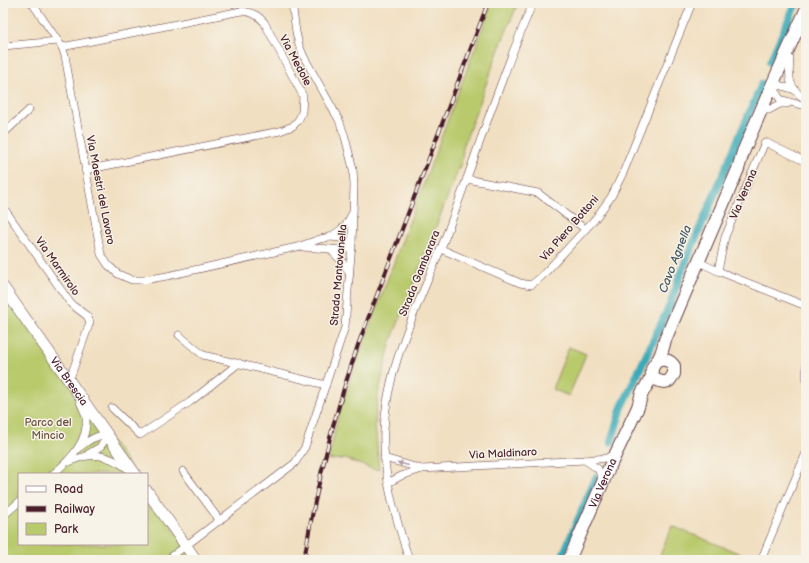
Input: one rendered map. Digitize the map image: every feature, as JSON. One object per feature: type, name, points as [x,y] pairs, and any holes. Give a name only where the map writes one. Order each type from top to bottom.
[{"type":"main road","name":"Via Verona","points":[[569,560],[603,481],[638,407],[657,378],[653,366],[662,351],[665,340],[738,169],[748,141],[806,10]]},
{"type":"main road","name":"Via Verona","points":[[738,169],[754,144],[806,22]]},
{"type":"main road","name":"Via Brescia","points":[[3,287],[134,473]]},
{"type":"main road","name":"Via Verona","points":[[657,378],[669,381],[674,374],[675,370],[669,347],[671,327]]},
{"type":"main road","points":[[657,361],[665,359],[672,363]]},
{"type":"main road","points":[[148,492],[196,560]]},
{"type":"street","name":"Via Maestri del Lavoro","points":[[32,3],[60,44],[65,56],[85,170],[102,254],[108,265],[118,274],[132,280],[144,280],[298,247]]},
{"type":"street","name":"Strada Mantovanella","points":[[167,560],[295,463],[305,447],[345,327],[354,211],[353,169],[346,137],[339,120],[302,51],[296,32],[292,3]]},
{"type":"street","name":"Strada Gambarara","points":[[409,560],[393,506],[384,458],[384,431],[387,398],[396,362],[441,249],[495,98],[532,3]]},
{"type":"street","name":"Via Piero Bottoni","points":[[441,249],[520,283],[531,284],[541,278],[584,229],[595,219],[610,197],[623,173],[692,3]]},
{"type":"street","name":"Via Medole","points":[[3,46],[60,44],[241,11],[255,14],[264,22],[303,96],[302,112],[293,126],[280,131],[85,170]]},
{"type":"street","name":"Via Verona","points":[[748,141],[757,128],[777,88],[789,54],[792,39]]},
{"type":"street","points":[[790,59],[789,80],[794,90],[806,100]]},
{"type":"street","points":[[794,90],[777,88],[778,97],[782,100],[797,104]]},
{"type":"street","points":[[769,110],[780,104],[806,105]]},
{"type":"street","points":[[3,134],[30,110]]},
{"type":"street","name":"Via Verona","points":[[718,271],[725,237],[765,142],[806,162]]},
{"type":"street","points":[[467,179],[538,193],[584,229]]},
{"type":"street","name":"Via Marmirolo","points":[[3,207],[71,304],[87,316],[90,322],[69,380]]},
{"type":"street","points":[[330,237],[346,225],[354,211]]},
{"type":"street","points":[[298,247],[330,237],[340,238],[352,245]]},
{"type":"street","points":[[298,247],[341,250],[352,245]]},
{"type":"street","points":[[330,249],[345,265],[350,276]]},
{"type":"street","points":[[699,262],[806,306]]},
{"type":"street","points":[[179,335],[203,355],[326,385]]},
{"type":"street","points":[[112,408],[140,435],[190,402],[239,363]]},
{"type":"street","points":[[806,364],[806,380]]},
{"type":"street","points":[[76,391],[86,416],[85,434],[79,447]]},
{"type":"street","points":[[54,473],[79,447],[90,439],[96,436],[107,435]]},
{"type":"street","points":[[63,465],[93,452],[100,447],[107,435]]},
{"type":"street","points":[[761,560],[806,453]]},
{"type":"street","name":"Via Maldinaro","points":[[388,483],[401,476],[422,469],[585,460],[608,458],[616,454]]},
{"type":"street","points":[[84,456],[98,455],[110,458],[133,473]]},
{"type":"street","name":"Via Maldinaro","points":[[384,458],[422,469]]},
{"type":"street","points":[[585,460],[598,469],[603,481]]},
{"type":"street","points":[[183,471],[220,521]]},
{"type":"street","points":[[3,516],[18,503]]},
{"type":"green space","points":[[492,3],[518,3],[499,49],[463,147],[462,160],[390,344],[378,395],[375,423],[379,469],[373,469],[345,459],[328,460],[339,413],[355,365]]},
{"type":"green space","name":"Parco del Mincio","points":[[3,288],[134,473],[18,473],[18,545],[148,545],[148,492],[197,560],[3,560]]},
{"type":"green space","points":[[569,347],[586,354],[569,396],[552,389]]},
{"type":"green space","points":[[672,526],[743,555],[741,560],[658,560]]},
{"type":"waterway","name":"Cavo Agnella","points":[[770,62],[796,3]]},
{"type":"waterway","name":"Cavo Agnella","points":[[611,442],[622,407],[671,303],[680,275],[762,84]]},
{"type":"waterway","name":"Cavo Agnella","points":[[561,560],[596,478]]},
{"type":"railway","points":[[304,560],[320,478],[349,371],[488,3]]}]
